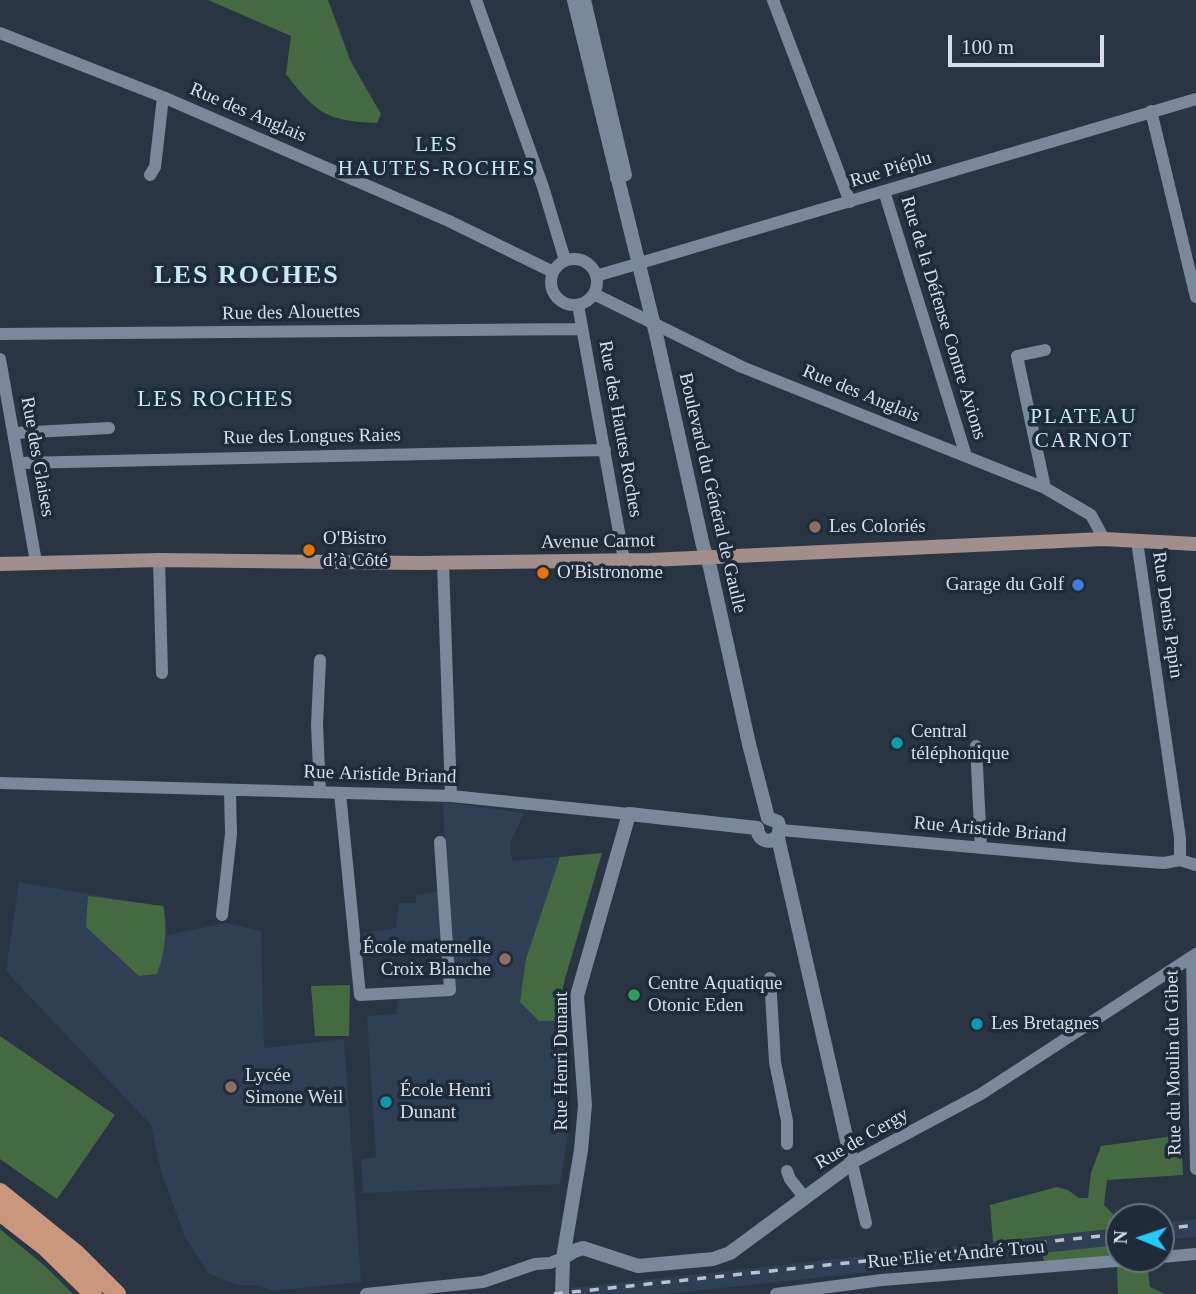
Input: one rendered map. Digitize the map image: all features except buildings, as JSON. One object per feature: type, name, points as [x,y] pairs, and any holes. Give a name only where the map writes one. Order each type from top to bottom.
[{"type":"main road","name":"Avenue Carnot","points":[[0,564],[159,560],[443,563],[624,561],[1104,539],[1196,544]]},
{"type":"main road","points":[[0,1192],[77,1254],[117,1294]]},
{"type":"main road","points":[[0,1212],[46,1248],[93,1294]]},
{"type":"street","points":[[476,0],[546,198],[565,260]]},
{"type":"street","name":"Boulevard du Général de Gaulle","points":[[574,0],[653,323],[768,818]]},
{"type":"street","name":"Boulevard du Général de Gaulle","points":[[585,0],[626,175],[616,178]]},
{"type":"street","points":[[773,0],[850,202]]},
{"type":"street","name":"Rue des Anglais","points":[[0,33],[163,97],[449,221],[552,272]]},
{"type":"street","points":[[150,175],[155,167],[163,97]]},
{"type":"street","name":"Rue Piéplu","points":[[596,276],[1196,99]]},
{"type":"street","points":[[1151,111],[1196,297]]},
{"type":"street","name":"Rue de la Défense Contre Avions","points":[[884,191],[966,456]]},
{"type":"street","points":[[565,260],[584,261],[596,276],[594,294],[578,305],[564,304],[557,299],[551,286],[552,272],[565,260]]},
{"type":"street","name":"Rue des Anglais","points":[[594,294],[742,367],[1045,488],[1091,515],[1104,539]]},
{"type":"street","name":"Rue des Hautes Roches","points":[[578,305],[624,561]]},
{"type":"street","name":"Rue des Alouettes","points":[[0,334],[582,329]]},
{"type":"street","points":[[1045,350],[1017,356],[1045,488]]},
{"type":"street","name":"Rue des Glaises","points":[[0,359],[36,562]]},
{"type":"street","points":[[14,433],[109,428]]},
{"type":"street","name":"Rue des Longues Raies","points":[[20,463],[605,450]]},
{"type":"street","name":"Rue Denis Papin","points":[[1137,541],[1180,838],[1180,860]]},
{"type":"street","points":[[159,560],[162,673]]},
{"type":"street","points":[[443,563],[451,796]]},
{"type":"street","points":[[320,660],[317,725],[320,792]]},
{"type":"street","points":[[976,746],[981,848]]},
{"type":"street","name":"Rue Aristide Briand","points":[[0,783],[451,796],[757,828]]},
{"type":"street","points":[[222,915],[231,846],[230,790]]},
{"type":"street","points":[[340,793],[360,995],[450,990],[440,842]]},
{"type":"street","name":"Rue Henri Dunant","points":[[563,1258],[581,1150],[585,1105],[577,996],[629,814]]},
{"type":"street","points":[[779,834],[771,842],[764,841],[758,835],[760,821],[768,818],[776,820],[866,1223]]},
{"type":"street","name":"Rue Aristide Briand","points":[[779,834],[1164,863],[1180,860],[1196,865]]},
{"type":"street","name":"Rue de Cergy","points":[[583,1248],[638,1266],[713,1259],[730,1253],[852,1163],[981,1094],[1194,955]]},
{"type":"street","name":"Rue du Moulin du Gibet","points":[[1194,955],[1195,1169]]},
{"type":"street","points":[[770,978],[775,1062],[787,1121],[787,1144]]},
{"type":"street","points":[[788,1171],[790,1179],[804,1197]]},
{"type":"street","points":[[366,1294],[483,1282],[535,1264],[550,1263],[583,1248],[566,1229]]},
{"type":"street","points":[[1175,1256],[1196,1254]]},
{"type":"street","points":[[562,1294],[563,1258]]},
{"type":"street","name":"Rue Elie et André Trou","points":[[776,1294],[883,1280],[1105,1262]]},
{"type":"street","points":[[883,1280],[886,1294]]},
{"type":"shaded area","points":[[443,802],[524,813],[510,843],[512,861],[602,853],[561,999],[569,1128],[560,1184],[363,1193],[361,1160],[376,1157],[367,1016],[397,1014],[398,997],[452,993],[449,938],[394,944],[392,940],[365,943],[363,933],[396,928],[399,903],[416,903],[416,895],[447,890]]},
{"type":"shaded area","name":"Lycée Simone Weil","points":[[19,882],[165,907],[167,935],[226,923],[261,931],[264,1048],[344,1039],[361,1282],[272,1291],[257,1285],[237,1285],[208,1273],[185,1237],[161,1171],[151,1125],[6,971]]},
{"type":"shaded area","points":[[1196,1219],[1196,1237],[1175,1239],[1175,1221]]},
{"type":"shaded area","points":[[1105,1230],[1105,1247],[666,1294],[572,1294],[571,1288]]},
{"type":"green space","points":[[208,0],[328,0],[351,62],[381,114],[377,123],[334,117],[315,106],[286,74],[291,36]]},
{"type":"green space","points":[[602,853],[564,982],[561,999],[563,1021],[539,1021],[520,1002],[526,959],[560,857]]},
{"type":"green space","points":[[88,896],[163,906],[165,940],[157,974],[139,976],[86,927]]},
{"type":"green space","points":[[350,985],[349,1036],[315,1036],[311,986]]},
{"type":"green space","points":[[0,1036],[115,1115],[57,1199],[0,1159]]},
{"type":"green space","points":[[1181,1135],[1183,1175],[1107,1180],[1105,1230],[993,1242],[990,1205],[1057,1187],[1068,1190],[1079,1198],[1088,1198],[1091,1173],[1101,1146]]},
{"type":"green space","points":[[0,1229],[46,1267],[73,1294],[0,1294]]},
{"type":"green space","points":[[1105,1246],[1105,1258],[1045,1264],[1042,1253]]},
{"type":"green space","points":[[1117,1273],[1148,1273],[1150,1287],[1165,1294],[1118,1294]]},
{"type":"railway","points":[[1175,1227],[1196,1225]]},
{"type":"railway","points":[[554,1294],[1105,1235]]},
{"type":"place","name":"Les Coloriés","points":[[815,527]]},
{"type":"place","name":"O'Bistro d’à Côté","points":[[309,550]]},
{"type":"place","name":"O'Bistronome","points":[[543,573]]},
{"type":"place","name":"Garage du Golf","points":[[1078,585]]},
{"type":"place","name":"Central téléphonique","points":[[897,743]]},
{"type":"place","name":"École maternelle Croix Blanche","points":[[505,959]]},
{"type":"place","name":"Centre Aquatique Otonic Eden","points":[[634,995]]},
{"type":"place","name":"Les Bretagnes","points":[[977,1024]]},
{"type":"place","name":"Lycée Simone Weil","points":[[231,1087]]},
{"type":"place","name":"École Henri Dunant","points":[[386,1102]]},
{"type":"district","name":"LES HAUTES-ROCHES","points":[[437,157]]},
{"type":"district","name":"LES ROCHES","points":[[247,276]]},
{"type":"district","name":"LES ROCHES","points":[[216,400]]},
{"type":"district","name":"PLATEAU CARNOT","points":[[1084,429]]}]
